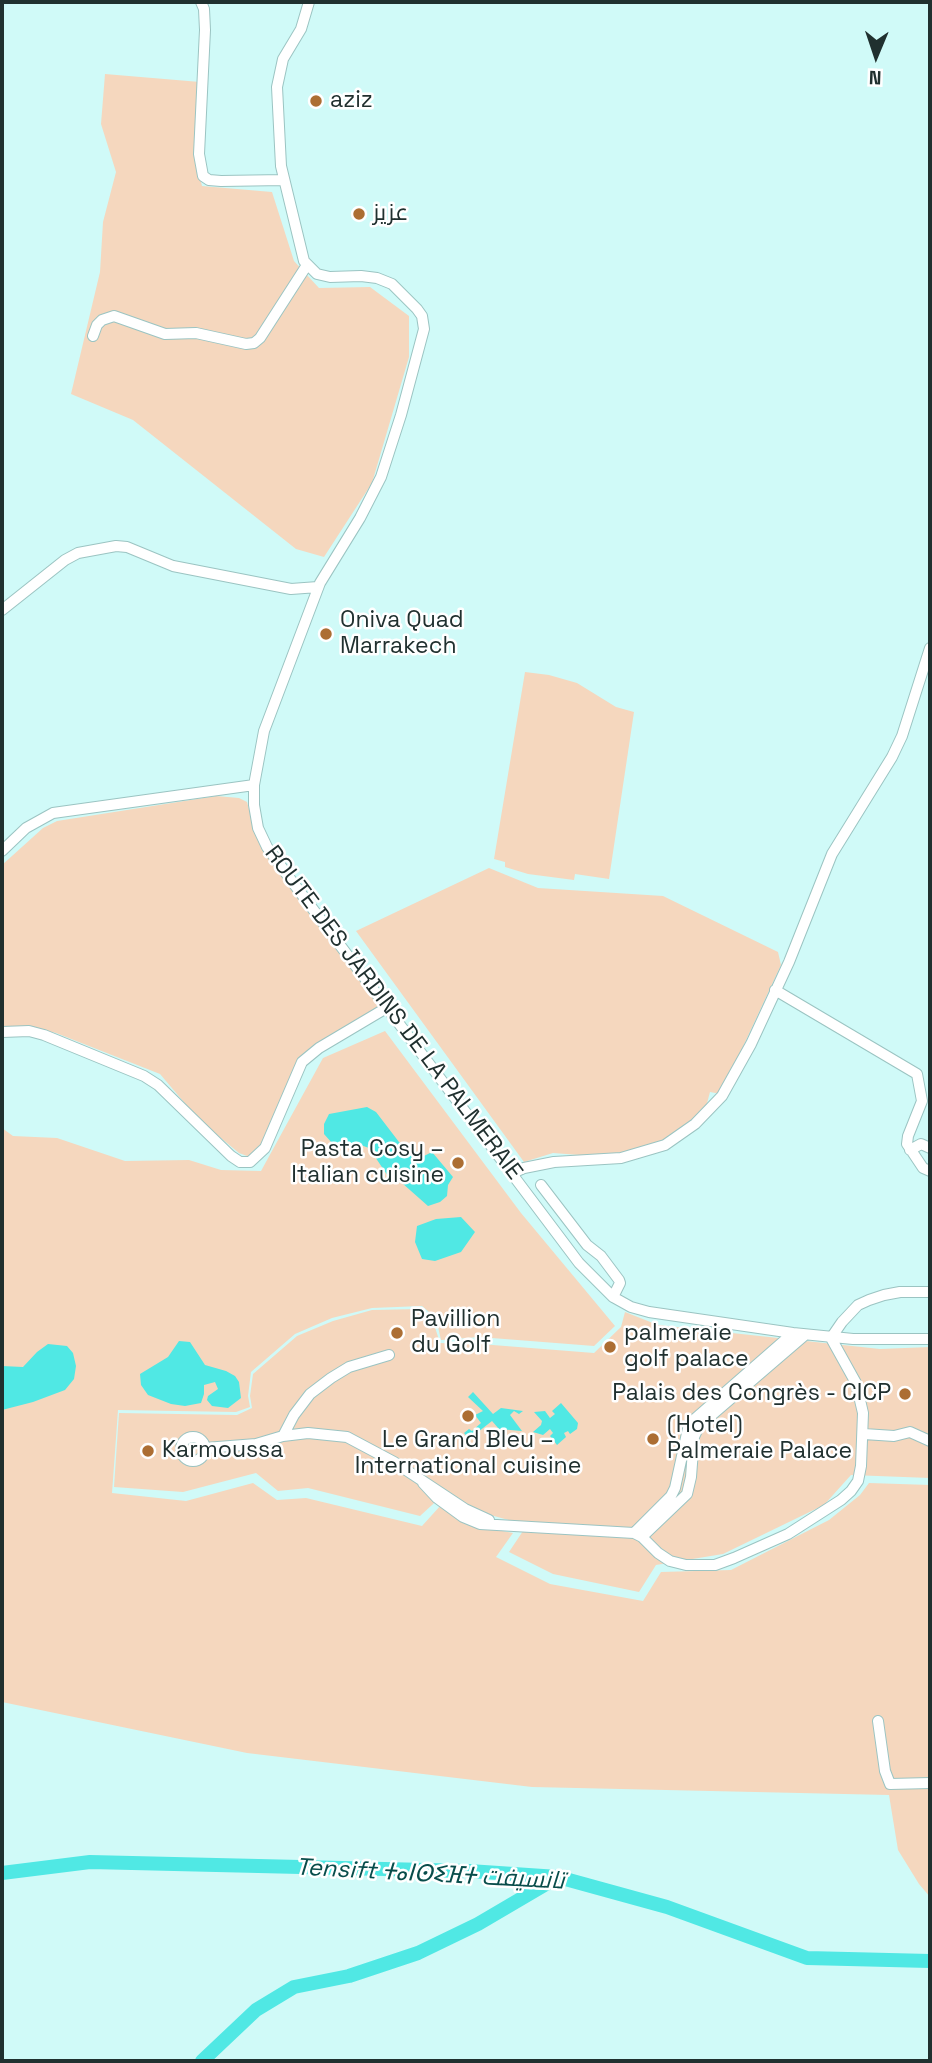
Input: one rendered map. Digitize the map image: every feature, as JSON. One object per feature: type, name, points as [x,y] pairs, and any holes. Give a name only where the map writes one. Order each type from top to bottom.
[{"type":"street","points":[[201,2],[205,30],[199,154],[203,176],[209,180],[221,181],[284,180]]},
{"type":"street","points":[[93,336],[97,325],[107,317],[114,316],[165,334],[195,333],[246,344],[254,343],[260,338],[307,265],[300,249],[284,180],[277,120],[279,73],[283,60],[301,29],[309,2]]},
{"type":"street","name":"ROUTE DES JARDINS DE LA PALMERAIE","points":[[307,265],[317,274],[330,277],[361,276],[377,278],[391,284],[417,309],[422,316],[424,329],[381,477],[360,518],[318,587],[264,731],[259,748],[254,805],[258,828],[267,848],[579,1263],[613,1297],[631,1307],[649,1312],[805,1335],[831,1338],[930,1339]]},
{"type":"street","points":[[2,610],[65,560],[78,553],[116,545],[173,566],[291,589],[318,587]]},
{"type":"street","points":[[291,589],[311,604]]},
{"type":"street","points":[[513,1173],[554,1162],[621,1158],[664,1145],[695,1124],[722,1096],[751,1044],[832,854],[892,757],[902,736],[930,648]]},
{"type":"street","points":[[2,851],[26,828],[53,813],[254,785]]},
{"type":"street","points":[[775,990],[917,1074],[922,1101],[907,1144],[923,1168],[930,1171]]},
{"type":"street","points":[[2,1032],[29,1031],[44,1035],[144,1076],[158,1085],[231,1156],[240,1162],[250,1162],[265,1148],[302,1062],[319,1048],[388,1007]]},
{"type":"street","points":[[910,1150],[922,1144],[930,1149]]},
{"type":"street","points":[[541,1185],[587,1245],[601,1256],[620,1280],[613,1297]]},
{"type":"street","points":[[205,1448],[256,1444],[283,1436],[308,1433],[346,1437],[394,1462],[474,1514],[509,1526],[638,1535],[670,1561],[702,1566],[734,1558],[776,1540],[851,1491],[858,1481],[861,1466],[864,1434],[861,1397],[831,1338],[858,1305],[892,1293],[930,1292]]},
{"type":"street","points":[[730,1395],[793,1333]]},
{"type":"street","points":[[638,1535],[675,1488],[689,1424],[805,1335]]},
{"type":"street","points":[[283,1436],[294,1415],[310,1394],[349,1367],[389,1354]]},
{"type":"street","points":[[294,1415],[308,1433]]},
{"type":"street","points":[[864,1434],[894,1436],[910,1432],[930,1441]]},
{"type":"street","points":[[878,1721],[885,1771],[890,1784],[930,1783]]},
{"type":"shaded area","points":[[105,74],[200,82],[196,161],[202,186],[272,192],[294,261],[319,288],[370,287],[409,316],[409,357],[372,483],[324,557],[296,549],[133,420],[71,394],[100,272],[103,222],[116,172],[101,124]]},
{"type":"shaded area","points":[[525,672],[577,683],[616,707],[634,712],[609,879],[575,874],[574,880],[528,874],[505,867],[505,862],[494,859]]},
{"type":"shaded area","points":[[216,796],[239,798],[247,802],[255,831],[377,1001],[374,1011],[310,1049],[266,1139],[252,1156],[239,1153],[199,1120],[160,1074],[56,1033],[35,1028],[2,1028],[2,865],[43,828],[57,821]]},
{"type":"shaded area","points":[[489,868],[538,888],[663,896],[778,952],[781,965],[721,1094],[710,1092],[701,1114],[675,1135],[640,1150],[592,1156],[553,1153],[524,1162],[356,931]]},
{"type":"shaded area","points":[[385,1031],[521,1213],[615,1326],[594,1346],[479,1337],[441,1340],[436,1318],[422,1306],[372,1308],[332,1318],[295,1334],[251,1372],[248,1396],[250,1407],[236,1412],[118,1410],[112,1493],[186,1501],[253,1483],[277,1500],[306,1498],[422,1526],[441,1505],[466,1524],[513,1533],[496,1557],[550,1584],[643,1601],[661,1572],[731,1570],[829,1520],[860,1495],[869,1483],[930,1485],[930,1897],[898,1850],[889,1795],[532,1787],[247,1753],[2,1702],[2,1128],[13,1136],[57,1138],[125,1161],[189,1160],[221,1170],[261,1171],[323,1058]]},
{"type":"shaded area","points":[[420,1309],[433,1321],[440,1343],[594,1353],[621,1327],[625,1312],[658,1325],[880,1349],[930,1347],[930,1478],[851,1475],[824,1505],[723,1554],[656,1565],[639,1592],[553,1574],[509,1552],[527,1525],[472,1510],[444,1494],[420,1516],[308,1488],[278,1491],[256,1473],[183,1492],[114,1487],[119,1413],[237,1415],[252,1408],[250,1396],[253,1374],[297,1336],[333,1321],[372,1310]]},
{"type":"water","points":[[367,1107],[376,1112],[399,1142],[424,1156],[432,1152],[453,1177],[448,1185],[447,1196],[440,1202],[428,1206],[402,1183],[390,1179],[369,1148],[355,1143],[332,1143],[324,1134],[324,1124],[329,1114]]},
{"type":"water","points":[[461,1217],[475,1232],[461,1252],[435,1261],[422,1259],[415,1242],[417,1226],[436,1219]]},
{"type":"water","points":[[179,1341],[190,1342],[205,1365],[235,1376],[239,1382],[241,1398],[228,1408],[212,1406],[207,1400],[208,1396],[218,1389],[215,1382],[204,1385],[201,1403],[185,1406],[171,1404],[148,1395],[141,1385],[140,1374],[168,1357]]},
{"type":"water","points":[[48,1344],[67,1346],[73,1353],[76,1366],[74,1379],[65,1390],[2,1410],[2,1366],[23,1367]]},
{"type":"water","points":[[473,1392],[493,1414],[501,1408],[523,1411],[519,1414],[514,1411],[510,1415],[522,1431],[499,1429],[492,1421],[469,1439],[464,1433],[469,1429],[472,1431],[481,1423],[475,1415],[483,1411],[468,1397]]},
{"type":"water","points":[[561,1403],[578,1423],[577,1429],[570,1434],[568,1431],[564,1433],[566,1437],[557,1445],[550,1436],[553,1433],[550,1429],[543,1435],[533,1432],[542,1421],[534,1412],[545,1411],[550,1418],[555,1414],[552,1411]]},
{"type":"waterway","name":"Tensift ⵜⴰⵏⵙⵉⴼⵜ تانسيفت","points":[[2,1873],[90,1862],[469,1871],[558,1877],[667,1907],[807,1958],[930,1961]]},
{"type":"waterway","points":[[202,2061],[256,2010],[294,1987],[349,1976],[418,1953],[478,1924],[558,1877]]},
{"type":"place","name":"aziz","points":[[316,101]]},
{"type":"place","name":"عزيز","points":[[359,214]]},
{"type":"place","name":"Oniva Quad Marrakech","points":[[326,634]]},
{"type":"place","name":"Pasta Cosy – Italian cuisine","points":[[458,1163]]},
{"type":"place","name":"Pavillion du Golf","points":[[397,1333]]},
{"type":"place","name":"palmeraie golf palace","points":[[610,1347]]},
{"type":"place","name":"Palais des Congrès - CICP","points":[[905,1394]]},
{"type":"place","name":"Le Grand Bleu – International cuisine","points":[[468,1416]]},
{"type":"place","name":"(Hotel) Palmeraie Palace","points":[[653,1439]]},
{"type":"place","name":"Karmoussa","points":[[148,1451]]}]
